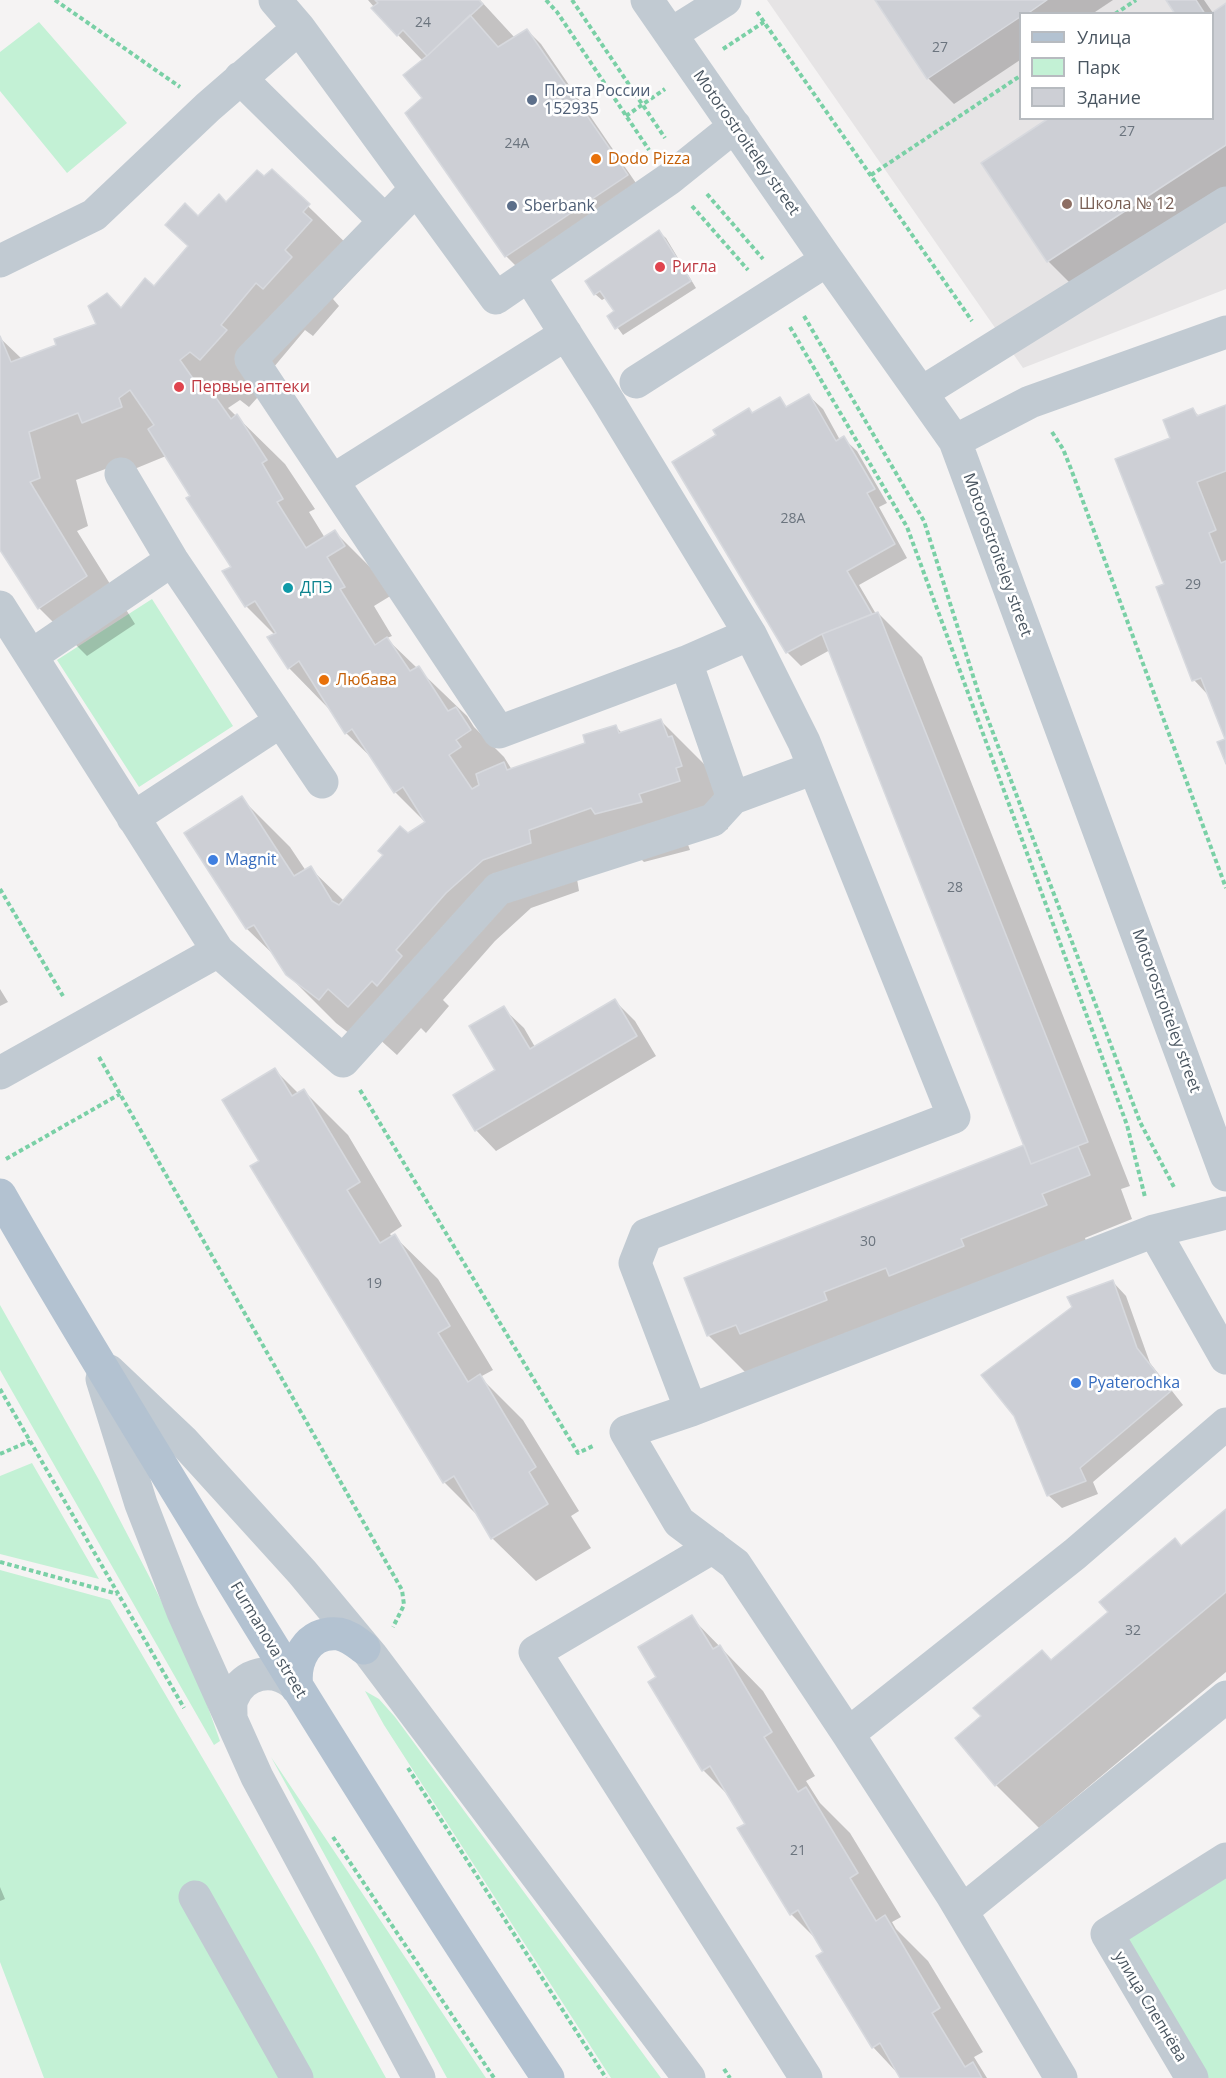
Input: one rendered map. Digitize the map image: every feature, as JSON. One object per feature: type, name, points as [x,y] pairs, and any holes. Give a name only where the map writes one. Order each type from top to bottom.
[{"type":"main road","name":"Furmanova street","points":[[0,1195],[96,1359],[295,1685],[457,1942],[548,2078]]},
{"type":"main road","points":[[295,1685],[297,1660],[303,1649],[313,1640],[325,1635],[338,1634],[364,1647]]},
{"type":"street","points":[[275,0],[299,28],[496,298],[676,173],[735,126]]},
{"type":"street","name":"Motorostroiteley street","points":[[647,0],[955,441],[1226,1175]]},
{"type":"street","points":[[671,34],[725,0]]},
{"type":"street","points":[[0,261],[94,215],[208,107],[299,28]]},
{"type":"street","points":[[240,78],[385,221]]},
{"type":"street","points":[[416,189],[251,359],[499,732],[686,662],[750,633]]},
{"type":"street","points":[[921,393],[1226,203]]},
{"type":"street","points":[[636,382],[827,260]]},
{"type":"street","points":[[529,276],[750,633],[804,742],[954,1117],[646,1235],[635,1263],[691,1410]]},
{"type":"street","points":[[955,441],[1030,402],[1226,332]]},
{"type":"street","points":[[332,481],[566,334]]},
{"type":"street","points":[[121,474],[172,560],[322,782]]},
{"type":"street","points":[[31,656],[172,560]]},
{"type":"street","points":[[0,607],[218,951],[343,1061],[498,889],[713,820],[733,798],[814,768]]},
{"type":"street","points":[[686,662],[733,798]]},
{"type":"street","points":[[133,818],[280,721]]},
{"type":"street","points":[[0,1072],[218,951]]},
{"type":"street","points":[[1061,2078],[962,1911],[735,1564],[679,1522],[626,1431],[691,1410],[1154,1231],[1226,1213]]},
{"type":"street","points":[[1154,1231],[1226,1358]]},
{"type":"street","points":[[96,1359],[184,1442],[302,1572],[364,1647],[689,2078]]},
{"type":"street","points":[[96,1359],[141,1504],[183,1612],[257,1777],[419,2078]]},
{"type":"street","points":[[848,1734],[1075,1554],[1226,1425]]},
{"type":"street","points":[[713,1547],[535,1652],[806,2078]]},
{"type":"street","points":[[231,1716],[231,1699],[247,1679],[259,1674],[272,1673],[285,1676],[295,1685]]},
{"type":"street","points":[[962,1911],[1226,1697]]},
{"type":"street","name":"улица Слепнёва","points":[[1192,2078],[1107,1934],[1226,1859]]},
{"type":"street","points":[[195,1898],[297,2078]]},
{"type":"path","points":[[55,0],[208,107]]},
{"type":"path","points":[[546,0],[676,173],[780,292],[907,526],[1127,1125],[1154,1231]]},
{"type":"path","points":[[572,0],[676,173],[780,292],[924,521],[981,701],[1140,1122],[1192,1221]]},
{"type":"path","points":[[1118,12],[1136,0]]},
{"type":"path","points":[[871,175],[1019,77]]},
{"type":"path","points":[[0,889],[120,1094],[402,1590]]},
{"type":"path","points":[[343,1061],[578,1453],[626,1431]]},
{"type":"path","points":[[0,1162],[120,1094]]},
{"type":"path","points":[[0,1454],[30,1441]]},
{"type":"path","points":[[0,1562],[118,1594]]},
{"type":"path","points":[[404,1762],[606,2078]]},
{"type":"path","points":[[333,1837],[494,2078]]},
{"type":"shaded area","name":"Школа № 12","points":[[767,0],[1226,0],[1226,289],[1023,368]]},
{"type":"green space","points":[[39,22],[127,123],[67,173],[0,91],[0,52]]},
{"type":"green space","points":[[152,599],[233,726],[139,787],[57,660]]},
{"type":"green space","points":[[0,1305],[99,1480],[194,1668],[220,1741],[214,1745],[0,1370]]},
{"type":"green space","points":[[32,1463],[99,1579],[0,1554],[0,1476]]},
{"type":"green space","points":[[0,1570],[110,1600],[315,1950],[386,2078],[44,2078],[0,1962]]},
{"type":"green space","points":[[365,1691],[379,1699],[395,1717],[661,2078],[611,2078],[384,1725]]},
{"type":"green space","points":[[271,1757],[486,2078],[447,2078]]},
{"type":"green space","points":[[1226,1875],[1226,2078],[1203,2078],[1126,1937]]},
{"type":"building","points":[[375,0],[479,0],[483,4],[427,56],[403,30],[397,36],[371,8],[378,3]]},
{"type":"building","points":[[875,0],[1047,0],[1030,12],[1019,12],[1019,18],[927,79]]},
{"type":"building","points":[[1166,0],[1196,0],[1204,12],[1174,12]]},
{"type":"building","points":[[1226,3],[1226,145],[1047,262],[981,163],[1046,120],[1214,120],[1213,12]]},
{"type":"building","points":[[470,15],[498,47],[527,29],[628,175],[505,257],[405,113],[422,98],[403,75],[427,56]]},
{"type":"building","name":"ДПЭ","points":[[272,169],[310,204],[303,212],[312,220],[285,250],[292,257],[263,289],[256,283],[221,325],[227,330],[200,360],[190,352],[180,360],[201,390],[207,385],[231,419],[237,414],[267,460],[262,463],[283,499],[277,502],[306,548],[335,530],[345,546],[327,557],[345,587],[340,589],[375,645],[387,637],[410,671],[419,666],[448,711],[456,707],[471,730],[456,740],[461,747],[449,755],[472,789],[479,785],[476,774],[504,762],[507,770],[585,743],[583,735],[616,725],[619,733],[661,719],[668,737],[672,736],[682,766],[676,768],[680,781],[639,794],[642,802],[595,814],[591,808],[529,830],[531,843],[483,860],[446,893],[396,950],[402,956],[377,986],[372,981],[348,1007],[328,989],[319,1000],[286,975],[254,925],[246,929],[184,833],[242,796],[294,876],[311,866],[332,901],[339,905],[383,855],[378,851],[400,826],[408,833],[425,822],[403,787],[394,793],[352,729],[345,734],[299,661],[288,669],[267,637],[276,633],[255,601],[245,607],[222,571],[231,567],[186,498],[190,496],[148,429],[154,425],[130,390],[119,398],[122,407],[82,423],[78,413],[29,432],[40,478],[30,482],[87,576],[38,609],[0,550],[0,336],[11,362],[56,345],[54,339],[96,324],[88,306],[107,293],[121,308],[145,278],[154,286],[188,246],[165,225],[185,203],[198,216],[219,194],[226,202],[257,170],[264,176]]},
{"type":"building","points":[[659,230],[691,281],[615,329],[607,316],[614,311],[600,291],[594,295],[585,281]]},
{"type":"building","points":[[809,394],[836,441],[844,436],[875,489],[867,493],[895,544],[847,571],[872,614],[822,634],[786,653],[672,462],[716,435],[713,430],[749,408],[752,413],[780,397],[786,407]]},
{"type":"building","points":[[1226,405],[1226,471],[1197,482],[1216,530],[1209,533],[1221,563],[1226,561],[1226,764],[1217,742],[1225,739],[1201,678],[1192,681],[1156,587],[1164,584],[1115,459],[1170,438],[1163,420],[1193,408],[1197,416]]},
{"type":"building","points":[[878,612],[1088,1142],[1031,1164],[822,634]]},
{"type":"building","points":[[615,999],[637,1036],[475,1131],[453,1095],[495,1070],[469,1026],[504,1006],[530,1049]]},
{"type":"building","points":[[275,1068],[292,1096],[304,1089],[360,1182],[347,1190],[380,1243],[395,1234],[450,1326],[438,1333],[468,1382],[480,1374],[536,1467],[529,1472],[548,1504],[491,1539],[454,1476],[443,1483],[250,1166],[259,1161],[222,1100]]},
{"type":"building","points":[[1024,1145],[1031,1164],[1078,1146],[1090,1175],[1042,1194],[1047,1205],[961,1239],[964,1246],[889,1276],[886,1268],[824,1292],[827,1300],[740,1334],[736,1325],[707,1336],[684,1278]]},
{"type":"building","name":"Pyaterochka","points":[[1113,1280],[1137,1348],[1171,1391],[1080,1468],[1086,1481],[1047,1496],[1014,1416],[981,1375],[1072,1307],[1067,1297]]},
{"type":"building","points":[[1226,1509],[1226,1592],[995,1786],[955,1738],[981,1716],[973,1708],[1042,1650],[1051,1660],[1108,1612],[1099,1602],[1175,1538],[1181,1546]]},
{"type":"building","points":[[692,1615],[713,1649],[720,1645],[772,1732],[764,1737],[798,1792],[806,1787],[858,1873],[850,1878],[876,1921],[885,1915],[940,2008],[932,2013],[965,2067],[973,2062],[982,2078],[900,2078],[880,2043],[872,2048],[816,1956],[823,1952],[798,1910],[790,1915],[737,1828],[745,1824],[710,1766],[702,1771],[648,1682],[656,1677],[638,1647]]},
{"type":"place","name":"Почта России 152935","points":[[532,100]]},
{"type":"place","name":"Dodo Pizza","points":[[596,159]]},
{"type":"place","name":"Школа № 12","points":[[1067,204]]},
{"type":"place","name":"Sberbank","points":[[512,206]]},
{"type":"place","name":"Ригла","points":[[660,267]]},
{"type":"place","name":"Первые аптеки","points":[[179,387]]},
{"type":"place","name":"ДПЭ","points":[[288,588]]},
{"type":"place","name":"Любава","points":[[324,680]]},
{"type":"place","name":"Magnit","points":[[213,860]]},
{"type":"place","name":"Pyaterochka","points":[[1076,1383]]}]
